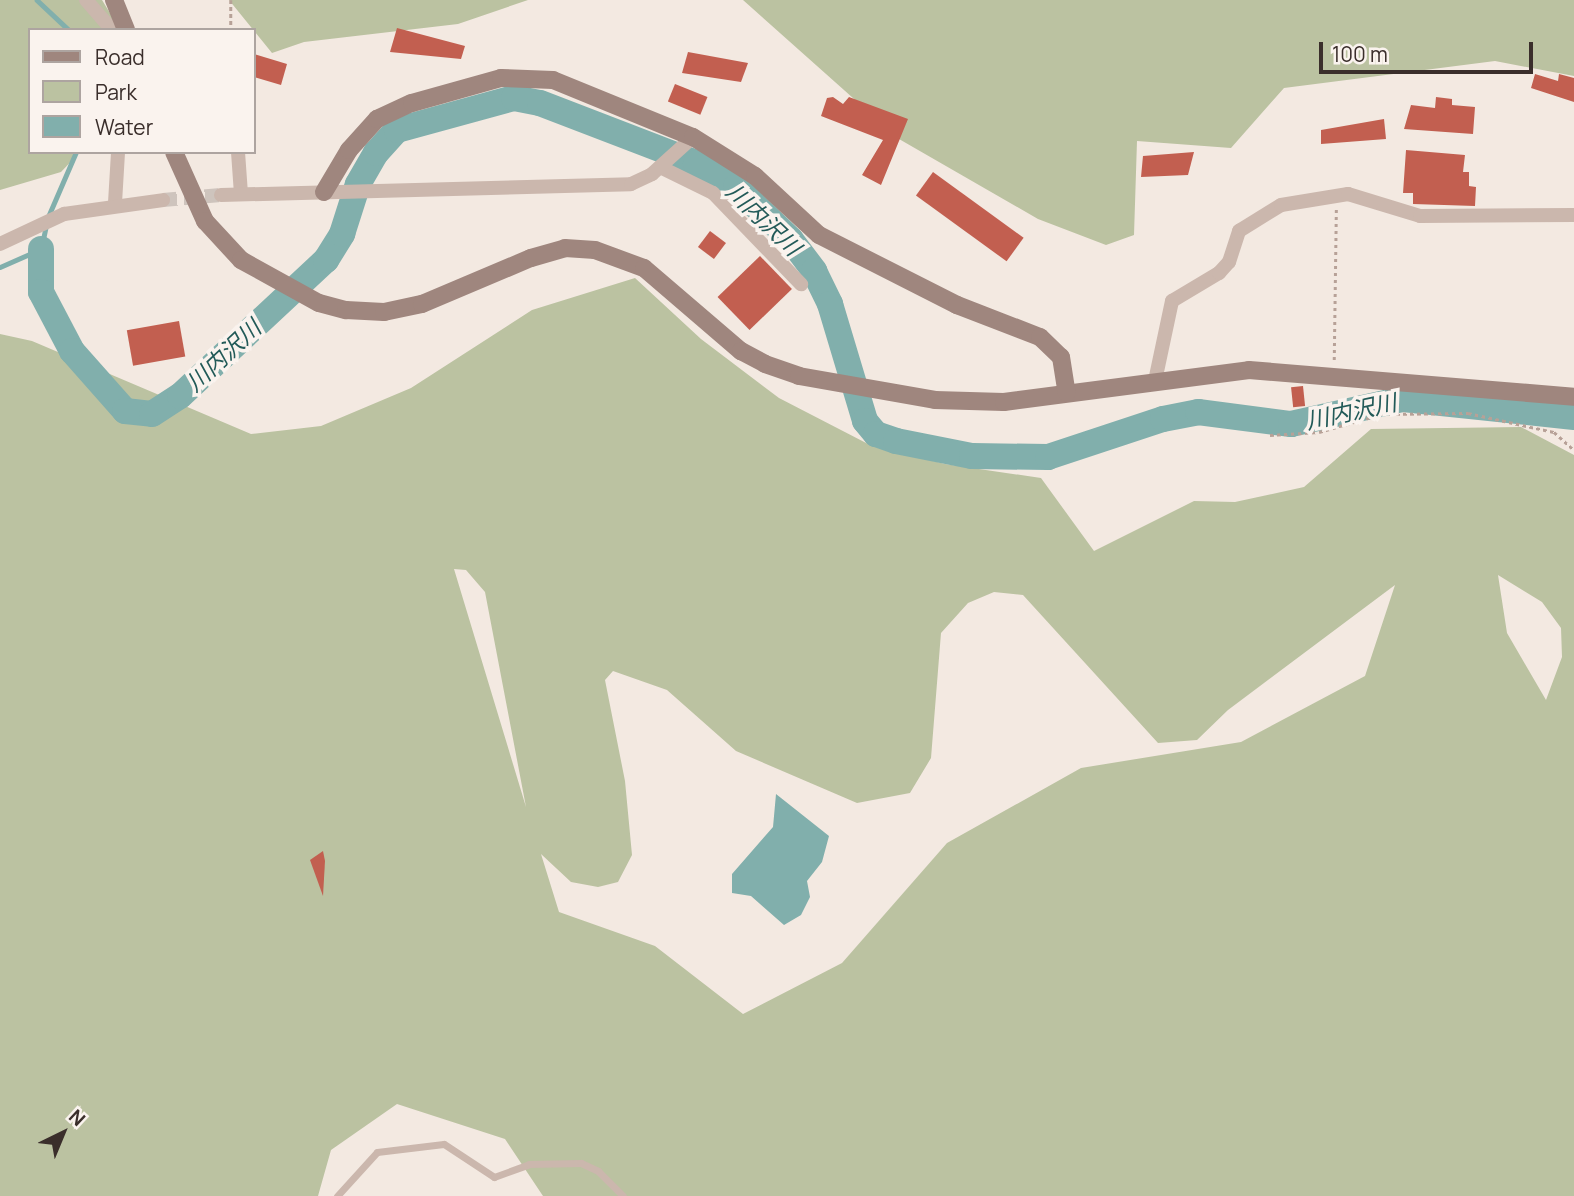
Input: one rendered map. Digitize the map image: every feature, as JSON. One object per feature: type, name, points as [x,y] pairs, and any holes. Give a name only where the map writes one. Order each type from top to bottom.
[{"type":"street","points":[[86,0],[110,28]]},
{"type":"street","points":[[114,0],[125,28]]},
{"type":"street","points":[[324,192],[353,146],[377,120],[411,103],[501,78],[553,80],[689,141],[755,176],[819,235],[957,305],[1051,344],[1061,356],[1067,393]]},
{"type":"street","points":[[220,195],[324,192],[373,194],[631,184],[662,166],[689,141]]},
{"type":"street","points":[[115,203],[118,154]]},
{"type":"street","points":[[175,154],[205,221],[241,260],[270,279],[311,299],[346,310],[384,312],[422,304],[531,258],[565,248],[595,250],[644,268],[741,351],[799,376],[935,400],[1004,402],[1250,370],[1574,397]]},
{"type":"street","points":[[238,154],[241,194]]},
{"type":"street","points":[[662,166],[713,193],[802,284]]},
{"type":"street","points":[[1155,381],[1172,301],[1219,273],[1229,262],[1239,231],[1281,205],[1336,195],[1371,199],[1420,216],[1574,215]]},
{"type":"street","points":[[0,244],[64,214],[115,203],[163,200]]},
{"type":"lane","points":[[337,1196],[377,1152],[444,1144],[495,1177],[529,1164],[581,1163],[598,1171],[623,1196]]},
{"type":"path","points":[[231,0],[231,28]]},
{"type":"path","points":[[1334,376],[1336,195]]},
{"type":"path","points":[[1269,435],[1318,432],[1382,414],[1468,414],[1554,432],[1574,450]]},
{"type":"green space","points":[[0,0],[102,0],[113,18],[112,28],[28,28],[28,154],[78,154],[61,172],[0,190]]},
{"type":"green space","points":[[229,0],[528,0],[458,24],[304,42],[272,53],[256,33],[256,28],[252,28]]},
{"type":"green space","points":[[743,0],[1574,0],[1574,76],[1495,61],[1284,88],[1231,148],[1137,141],[1134,235],[1106,245],[1038,219],[899,139]]},
{"type":"green space","points":[[635,278],[701,339],[779,398],[870,445],[945,464],[1041,478],[1094,551],[1194,501],[1235,502],[1304,487],[1371,429],[1521,427],[1574,455],[1574,1196],[543,1196],[505,1139],[397,1104],[331,1150],[318,1196],[0,1196],[0,334],[32,341],[251,434],[321,426],[411,388],[532,310]],"holes":[[[454,569],[466,570],[485,592],[526,807]],[[1498,575],[1542,602],[1561,628],[1562,657],[1546,700],[1507,633]],[[1395,585],[1365,676],[1241,742],[1081,768],[947,843],[842,963],[743,1014],[655,946],[559,912],[541,854],[571,882],[598,887],[618,882],[632,855],[625,781],[605,680],[613,671],[667,690],[736,751],[857,803],[910,793],[931,758],[941,633],[968,603],[994,592],[1023,595],[1158,743],[1197,740],[1228,710]]]},
{"type":"water","points":[[776,794],[829,836],[822,862],[807,881],[810,897],[801,915],[784,925],[751,896],[732,893],[732,874],[773,827]]},
{"type":"building","points":[[397,28],[465,46],[461,59],[390,52]]},
{"type":"building","points":[[688,52],[748,63],[741,82],[682,73]]},
{"type":"building","points":[[256,55],[287,64],[281,85],[256,78]]},
{"type":"building","points":[[1535,74],[1558,81],[1559,74],[1574,78],[1574,102],[1531,88]]},
{"type":"building","points":[[675,84],[707,97],[700,115],[668,102]]},
{"type":"building","points":[[833,97],[843,104],[849,97],[908,119],[881,185],[862,175],[883,140],[821,116],[827,98]]},
{"type":"building","points":[[1436,97],[1452,99],[1452,105],[1475,107],[1473,134],[1404,129],[1411,105],[1435,108]]},
{"type":"building","points":[[1384,119],[1386,139],[1321,144],[1321,130]]},
{"type":"building","points":[[1406,150],[1465,155],[1463,172],[1469,172],[1469,186],[1476,187],[1475,206],[1413,204],[1413,193],[1403,193]]},
{"type":"building","points":[[1194,152],[1188,175],[1141,177],[1143,156]]},
{"type":"building","points":[[933,172],[1024,238],[1007,261],[916,195]]},
{"type":"building","points":[[710,231],[726,243],[714,259],[698,247]]},
{"type":"building","points":[[760,256],[792,289],[750,330],[718,297]]},
{"type":"building","points":[[179,321],[185,356],[133,366],[127,330]]},
{"type":"building","points":[[1303,386],[1305,406],[1293,407],[1291,387]]},
{"type":"building","points":[[323,851],[325,861],[323,896],[310,860]]},
{"type":"waterway","points":[[37,0],[67,28]]},
{"type":"waterway","name":"川内沢川","points":[[41,249],[41,292],[72,351],[125,411],[152,414],[180,396],[326,260],[342,234],[358,184],[376,153],[397,130],[514,98],[540,103],[696,163],[736,187],[791,240],[814,271],[830,304],[865,421],[876,434],[896,441],[972,456],[1048,457],[1163,419],[1198,412],[1291,424],[1403,399],[1574,417]]},
{"type":"waterway","points":[[48,217],[75,154]]},
{"type":"waterway","points":[[0,267],[41,249],[46,226]]},
{"type":"tunnel","points":[[163,200],[221,195]]}]
